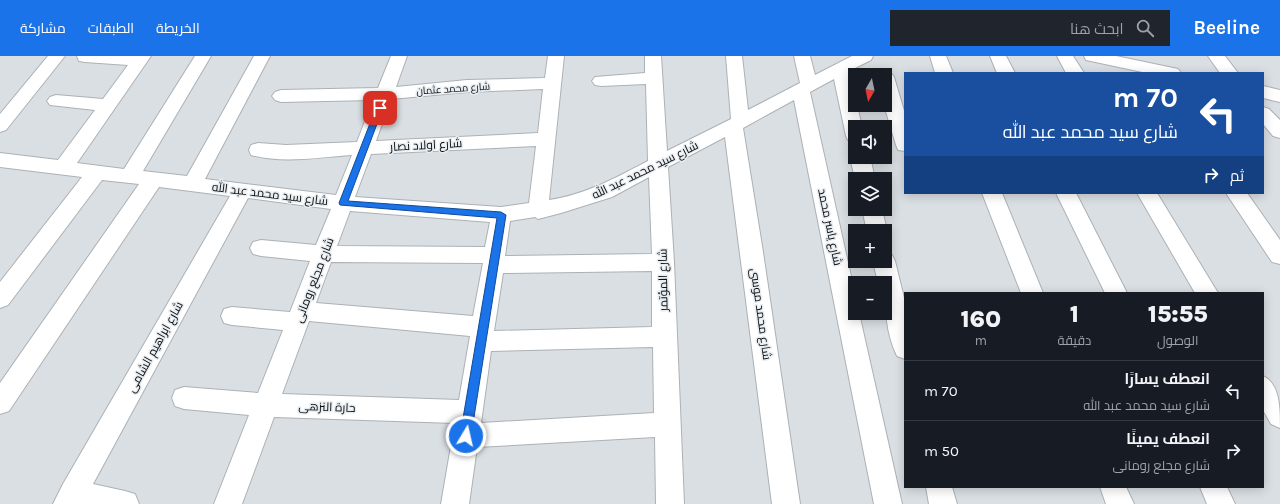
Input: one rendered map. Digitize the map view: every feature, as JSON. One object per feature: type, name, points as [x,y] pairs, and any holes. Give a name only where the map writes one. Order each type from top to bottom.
[{"type":"street","points":[[0,126],[57,56]]},
{"type":"street","points":[[129,177],[203,56]]},
{"type":"street","points":[[192,184],[262,56]]},
{"type":"street","name":"شارع مجلع رومانى","points":[[228,504],[399,56]]},
{"type":"street","points":[[538,211],[556,56]]},
{"type":"street","name":"شارع المؤتمر","points":[[652,56],[663,262],[670,504]]},
{"type":"street","name":"شارع محمد موسى","points":[[734,56],[737,123],[752,252],[786,504]]},
{"type":"street","name":"شارع ياسر محمد","points":[[802,56],[805,88],[888,504]]},
{"type":"street","name":"شارع سيد محمد عبد الله","points":[[0,160],[343,203],[501,215],[538,211],[569,204],[605,192],[865,56]]},
{"type":"street","points":[[879,56],[883,68]]},
{"type":"street","points":[[938,56],[944,72]]},
{"type":"street","points":[[998,56],[1006,72]]},
{"type":"street","points":[[1065,56],[1074,72]]},
{"type":"street","points":[[1092,56],[1168,72]]},
{"type":"street","points":[[1216,56],[1228,72]]},
{"type":"street","points":[[85,57],[141,59]]},
{"type":"street","points":[[63,168],[141,59]]},
{"type":"street","points":[[840,70],[851,120]]},
{"type":"street","points":[[601,81],[654,78]]},
{"type":"street","name":"شارع محمد عثمان","points":[[281,96],[385,94],[467,86],[553,83]]},
{"type":"street","points":[[1264,92],[1280,96]]},
{"type":"street","points":[[892,100],[904,141]]},
{"type":"street","points":[[56,101],[108,105]]},
{"type":"street","points":[[1264,114],[1280,132]]},
{"type":"street","name":"شارع اولاد نصار","points":[[258,150],[286,152],[546,139]]},
{"type":"street","points":[[0,299],[96,173]]},
{"type":"street","points":[[0,403],[153,180]]},
{"type":"street","name":"شارع ابراهيم الشامى","points":[[70,498],[243,190]]},
{"type":"street","points":[[992,194],[1032,292]]},
{"type":"street","points":[[1066,194],[1116,292]]},
{"type":"street","points":[[1148,194],[1206,292]]},
{"type":"street","points":[[1237,194],[1280,256]]},
{"type":"street","points":[[455,504],[501,215]]},
{"type":"street","points":[[261,248],[323,254],[494,260],[663,262]]},
{"type":"street","points":[[886,268],[904,345]]},
{"type":"street","points":[[232,316],[300,317],[482,334],[664,337]]},
{"type":"street","points":[[1264,389],[1280,416]]},
{"type":"street","name":"حارة النزهى","points":[[184,398],[468,424],[668,424]]},
{"type":"street","points":[[939,488],[943,504]]},
{"type":"street","points":[[1113,488],[1120,504]]},
{"type":"street","points":[[1213,488],[1221,504]]},
{"type":"street","points":[[70,498],[125,504]]},
{"type":"route","points":[[380,108],[343,203],[501,215],[466,436]]}]
